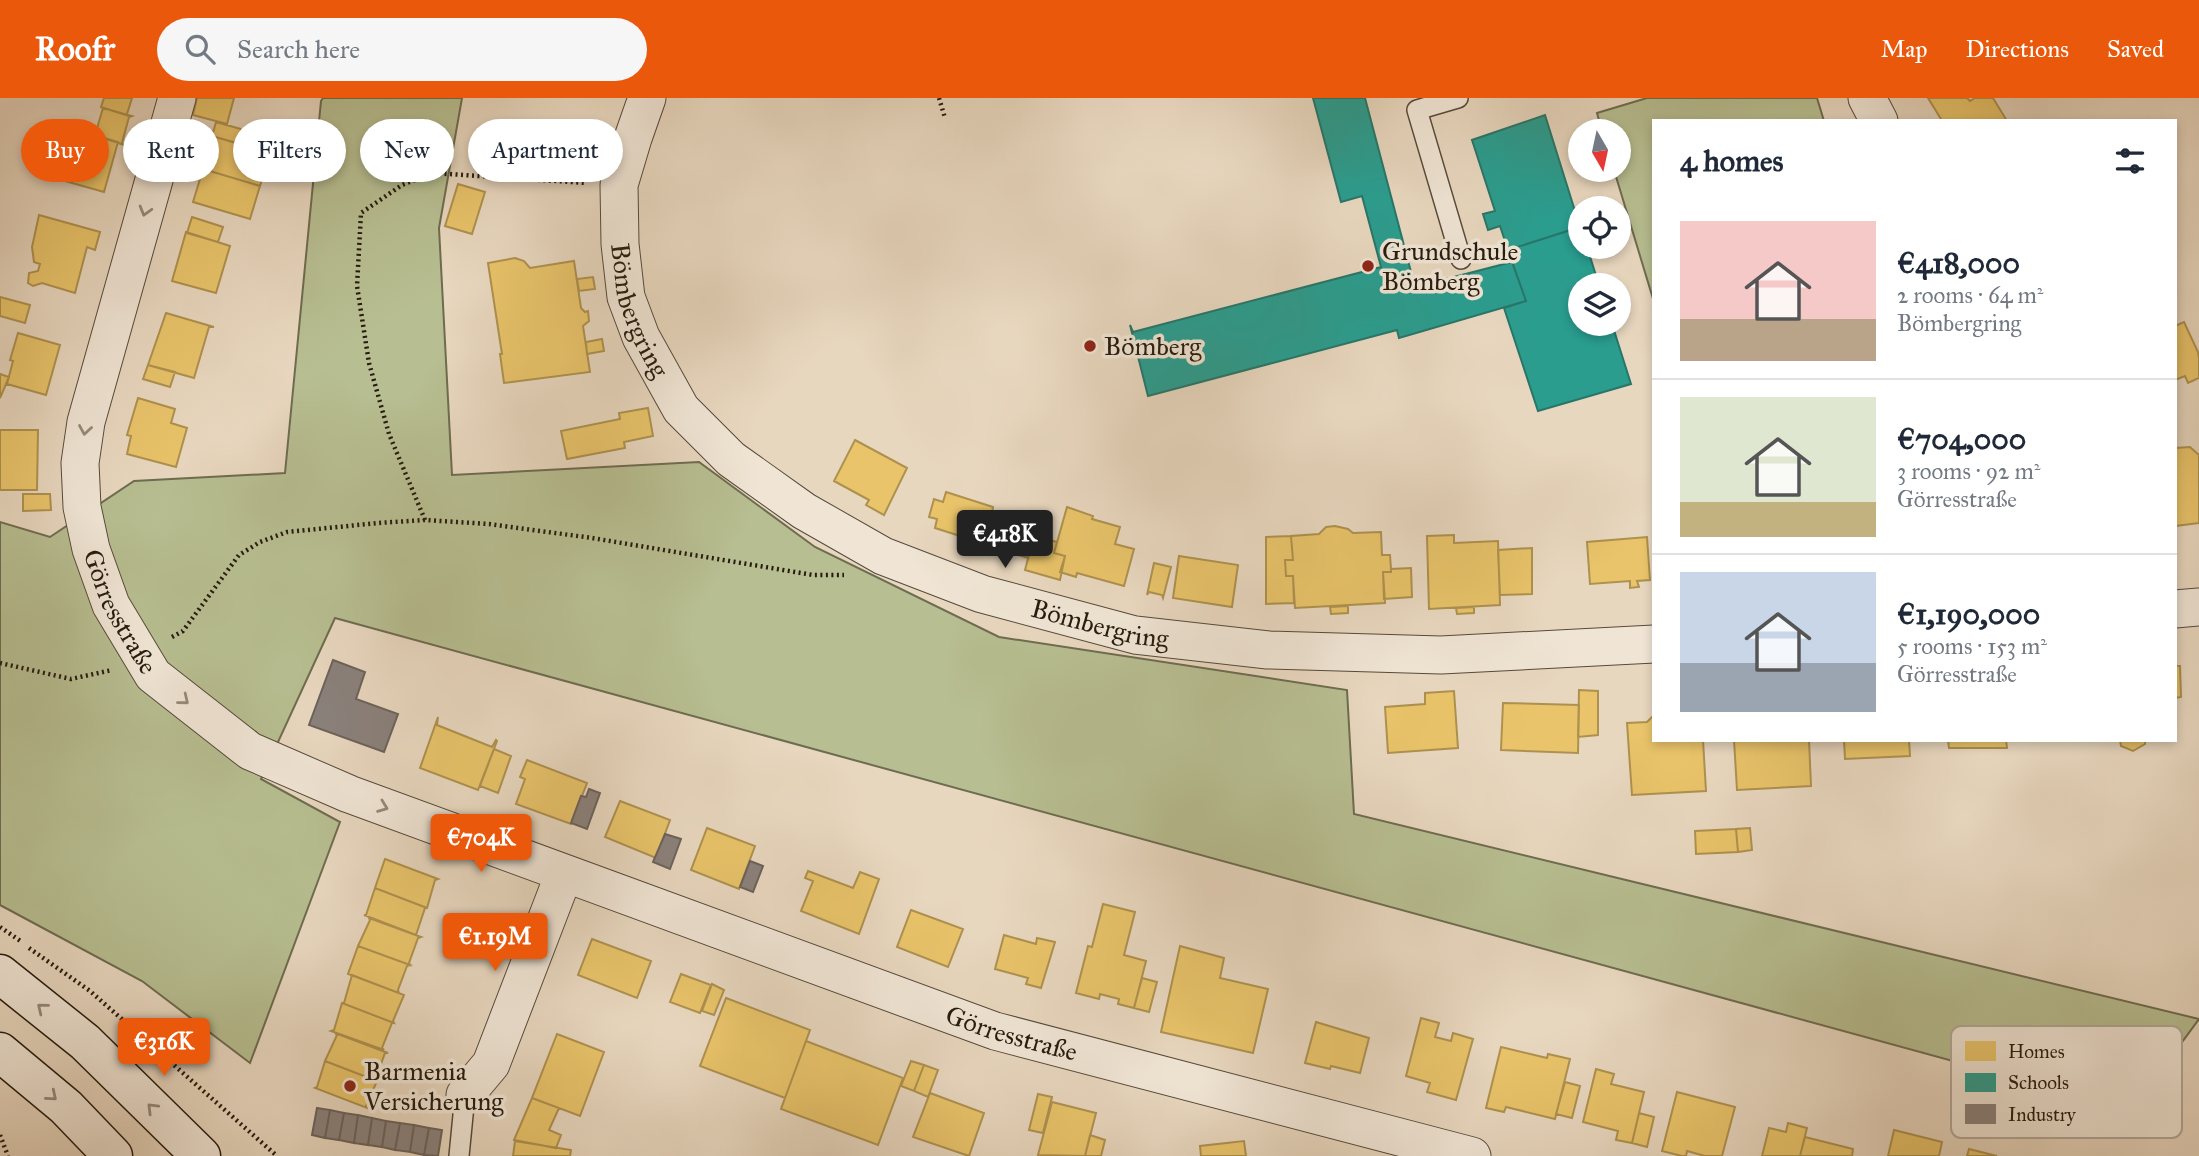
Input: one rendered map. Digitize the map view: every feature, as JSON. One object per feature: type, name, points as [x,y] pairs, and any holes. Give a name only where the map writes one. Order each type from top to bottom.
[{"type":"main road","points":[[0,974],[85,1042],[201,1156]]},
{"type":"main road","points":[[0,1052],[66,1107],[113,1156]]},
{"type":"street","name":"Görresstraße","points":[[177,98],[86,422],[80,463],[82,507],[91,549],[111,605],[141,656],[153,674],[221,730],[250,751],[349,794],[995,1031],[1472,1156]]},
{"type":"street","name":"Bömbergring","points":[[647,98],[619,185],[620,244],[626,297],[641,338],[681,409],[731,459],[804,511],[883,556],[982,594],[1135,635],[1268,650],[1441,654],[1652,644]]},
{"type":"street","points":[[1867,98],[1878,119]]},
{"type":"street","points":[[2177,608],[2199,607]]},
{"type":"street","points":[[465,1095],[491,1064],[564,874]]},
{"type":"lane","points":[[1458,98],[1417,110],[1461,259]]},
{"type":"lane","points":[[459,1156],[465,1095]]},
{"type":"path","points":[[939,98],[945,118]]},
{"type":"path","points":[[425,520],[389,434],[369,363],[356,286],[361,213],[402,185],[433,173],[619,185]]},
{"type":"path","points":[[0,663],[71,678],[108,672],[183,631],[239,555],[260,541],[287,531],[425,520],[489,524],[592,538],[813,575],[852,575],[883,556]]},
{"type":"path","points":[[0,927],[90,991],[277,1156]]},
{"type":"path","points":[[0,1135],[8,1156]]},
{"type":"green space","points":[[323,98],[462,98],[454,143],[454,119],[360,119],[360,182],[447,182],[439,228],[452,475],[699,462],[815,547],[999,637],[1347,690],[1354,814],[2199,1019],[2182,1042],[2182,1026],[1951,1026],[1951,1060],[335,618],[261,779],[340,822],[250,1063],[142,981],[0,905],[0,522],[50,537],[134,481],[285,473],[313,182],[346,182],[346,119],[319,119]]},
{"type":"green space","points":[[1647,98],[1817,98],[1823,119],[1652,119],[1652,295],[1631,226],[1631,196],[1622,196],[1618,182],[1631,182],[1631,119],[1599,119],[1597,113]]},
{"type":"building: Homes","points":[[104,98],[132,98],[127,114],[129,116],[101,107]]},
{"type":"building: Homes","points":[[197,98],[234,98],[227,124],[219,122],[219,119],[193,115]]},
{"type":"building: Homes","points":[[1928,98],[1967,98],[1970,101],[1975,98],[1993,98],[2006,119],[1941,119]]},
{"type":"building: Homes","points":[[103,108],[132,116],[123,119],[123,145],[109,140],[109,119],[100,119]]},
{"type":"building: Homes","points":[[219,123],[233,127],[233,142],[219,138]]},
{"type":"building: Homes","points":[[219,138],[233,142],[233,178],[219,174]]},
{"type":"building: Homes","points":[[109,139],[118,142],[109,174]]},
{"type":"building: Homes","points":[[219,174],[233,178],[233,182],[260,186],[250,219],[193,202],[199,182],[219,182]]},
{"type":"building: Homes","points":[[69,182],[107,182],[104,192]]},
{"type":"building: Homes","points":[[458,184],[485,192],[472,234],[445,226]]},
{"type":"building: Homes","points":[[39,215],[100,232],[95,250],[87,247],[75,293],[42,283],[33,286],[28,283],[29,273],[38,271],[40,264],[34,262],[32,247]]},
{"type":"building: Homes","points":[[192,217],[223,227],[218,242],[187,233]]},
{"type":"building: Homes","points":[[186,232],[230,246],[216,293],[172,281]]},
{"type":"building: Homes","points":[[515,258],[524,261],[530,268],[574,261],[581,308],[585,312],[588,311],[589,321],[583,326],[590,372],[504,383],[488,263]]},
{"type":"building: Homes","points":[[593,277],[595,289],[579,291],[577,279]]},
{"type":"building: Homes","points":[[0,297],[30,305],[25,323],[0,316]]},
{"type":"building: Homes","points":[[166,313],[214,327],[209,327],[194,378],[148,365]]},
{"type":"building: Homes","points":[[2184,322],[2198,352],[2199,378],[2188,383],[2185,376],[2177,379],[2177,325]]},
{"type":"building: Homes","points":[[18,333],[60,345],[46,395],[7,384],[13,361],[10,360]]},
{"type":"building: Homes","points":[[602,339],[604,351],[587,354],[586,342]]},
{"type":"building: Homes","points":[[148,365],[175,372],[170,387],[143,379]]},
{"type":"building: Homes","points":[[0,374],[9,377],[0,398]]},
{"type":"building: Homes","points":[[138,398],[175,409],[171,423],[187,428],[176,467],[127,454],[131,436],[127,435]]},
{"type":"building: Homes","points":[[648,408],[653,436],[624,442],[625,448],[567,459],[561,431],[620,419],[619,413]]},
{"type":"building: Homes","points":[[0,430],[38,430],[37,490],[0,490]]},
{"type":"building: Homes","points":[[855,440],[907,468],[884,515],[866,505],[869,500],[834,481]]},
{"type":"building: Homes","points":[[2190,447],[2199,455],[2199,523],[2177,526],[2177,448]]},
{"type":"building: Homes","points":[[946,492],[993,507],[992,513],[1013,519],[1005,544],[984,537],[982,543],[935,528],[937,519],[929,517],[934,499],[943,502]]},
{"type":"building: Homes","points":[[23,494],[50,494],[51,510],[23,511]]},
{"type":"building: Homes","points":[[1067,507],[1093,516],[1092,519],[1120,527],[1115,544],[1134,549],[1124,586],[1077,573],[1076,577],[1060,572],[1065,556],[1054,553]]},
{"type":"building: Homes","points":[[1013,519],[1037,527],[1028,558],[982,543],[984,537],[1005,544]]},
{"type":"building: Homes","points":[[1335,526],[1353,533],[1381,532],[1382,555],[1390,555],[1391,569],[1391,572],[1383,572],[1385,603],[1295,608],[1293,576],[1286,576],[1285,560],[1293,560],[1291,536],[1319,534],[1326,527]]},
{"type":"building: Homes","points":[[1454,535],[1454,543],[1498,541],[1500,605],[1429,609],[1427,536]]},
{"type":"building: Homes","points":[[1034,536],[1057,542],[1054,553],[1065,556],[1060,580],[1025,570]]},
{"type":"building: Homes","points":[[1291,536],[1293,560],[1285,560],[1286,576],[1293,576],[1294,603],[1266,604],[1266,537]]},
{"type":"building: Homes","points":[[1647,537],[1650,580],[1637,581],[1639,587],[1630,588],[1630,581],[1590,584],[1587,542]]},
{"type":"building: Homes","points":[[1532,548],[1532,594],[1500,595],[1498,550]]},
{"type":"building: Homes","points":[[1179,556],[1238,565],[1232,607],[1173,598]]},
{"type":"building: Homes","points":[[1154,563],[1171,567],[1163,598],[1162,595],[1149,592],[1147,595]]},
{"type":"building: Homes","points":[[1411,568],[1412,597],[1384,599],[1383,572]]},
{"type":"building: Homes","points":[[1348,606],[1348,613],[1331,614],[1330,607]]},
{"type":"building: Homes","points":[[1474,607],[1474,613],[1457,614],[1456,608]]},
{"type":"building: Homes","points":[[2177,666],[2180,666],[2181,697],[2177,698]]},
{"type":"building: Homes","points":[[1579,690],[1598,691],[1598,735],[1578,737]]},
{"type":"building: Homes","points":[[1454,691],[1458,748],[1388,753],[1385,707],[1425,704],[1425,693]]},
{"type":"building: Homes","points":[[1503,703],[1579,705],[1578,753],[1501,750]]},
{"type":"building: Homes","points":[[438,717],[437,725],[492,747],[497,741],[478,790],[420,768]]},
{"type":"building: Homes","points":[[1652,717],[1652,742],[1703,742],[1706,791],[1632,795],[1627,723],[1647,722]]},
{"type":"building: Homes","points":[[1734,742],[1809,742],[1811,786],[1737,790]]},
{"type":"building: Homes","points":[[1844,742],[1909,742],[1910,756],[1845,759]]},
{"type":"building: Homes","points":[[1948,742],[2006,742],[2007,748],[1949,748]]},
{"type":"building: Homes","points":[[2120,742],[2145,742],[2133,751],[2121,746]]},
{"type":"building: Homes","points":[[494,749],[511,756],[498,793],[480,786]]},
{"type":"building: Homes","points":[[527,760],[587,783],[571,824],[516,804],[525,779],[520,777]]},
{"type":"building: Homes","points":[[620,801],[670,820],[656,858],[605,837]]},
{"type":"building: Homes","points":[[707,828],[755,846],[739,889],[691,870]]},
{"type":"building: Homes","points":[[1750,828],[1752,850],[1738,852],[1736,829]]},
{"type":"building: Homes","points":[[1736,829],[1738,852],[1696,854],[1695,831]]},
{"type":"building: Homes","points":[[385,859],[438,879],[435,880],[427,908],[375,888]]},
{"type":"building: Homes","points":[[808,871],[853,888],[860,872],[879,879],[859,934],[801,911],[813,881],[805,878]]},
{"type":"building: Homes","points":[[375,888],[427,908],[416,935],[364,915]]},
{"type":"building: Homes","points":[[1103,904],[1135,912],[1124,955],[1146,961],[1134,1008],[1118,1004],[1119,999],[1100,994],[1099,999],[1076,993],[1088,946],[1092,947]]},
{"type":"building: Homes","points":[[911,910],[963,929],[948,967],[897,947]]},
{"type":"building: Homes","points":[[369,918],[421,937],[418,938],[410,965],[358,946]]},
{"type":"building: Homes","points":[[1004,935],[1036,944],[1037,938],[1055,942],[1041,988],[1026,984],[1028,978],[995,969]]},
{"type":"building: Homes","points":[[592,939],[651,961],[637,998],[578,975]]},
{"type":"building: Homes","points":[[358,946],[410,965],[407,966],[399,993],[348,974]]},
{"type":"building: Homes","points":[[1180,946],[1224,958],[1220,978],[1268,989],[1253,1053],[1161,1032]]},
{"type":"building: Homes","points":[[681,974],[711,985],[700,1013],[670,1002]]},
{"type":"building: Homes","points":[[352,975],[404,995],[394,1023],[342,1003]]},
{"type":"building: Homes","points":[[1142,978],[1157,982],[1149,1012],[1134,1008]]},
{"type":"building: Homes","points":[[712,984],[724,990],[714,1015],[702,1011]]},
{"type":"building: Homes","points":[[726,998],[810,1030],[785,1098],[700,1066]]},
{"type":"building: Homes","points":[[342,1003],[394,1023],[382,1048],[384,1050],[331,1031],[334,1030]]},
{"type":"building: Homes","points":[[1421,1018],[1439,1023],[1435,1037],[1451,1041],[1453,1033],[1473,1039],[1456,1100],[1427,1092],[1430,1083],[1406,1076]]},
{"type":"building: Homes","points":[[1316,1022],[1369,1038],[1360,1073],[1305,1063]]},
{"type":"building: Homes","points":[[335,1033],[388,1053],[385,1053],[377,1081],[325,1061],[337,1035]]},
{"type":"building: Homes","points":[[557,1034],[604,1052],[580,1116],[532,1098]]},
{"type":"building: Homes","points":[[806,1041],[903,1078],[878,1145],[781,1109]]},
{"type":"building: Homes","points":[[1501,1047],[1547,1058],[1548,1054],[1570,1059],[1555,1119],[1506,1107],[1504,1112],[1486,1108]]},
{"type":"building: Homes","points":[[325,1061],[377,1081],[367,1108],[315,1088]]},
{"type":"building: Homes","points":[[911,1061],[924,1065],[914,1091],[901,1086]]},
{"type":"building: Homes","points":[[924,1065],[938,1070],[928,1097],[914,1091]]},
{"type":"building: Homes","points":[[1596,1069],[1614,1074],[1611,1084],[1644,1092],[1632,1143],[1616,1140],[1618,1131],[1583,1122]]},
{"type":"building: Homes","points":[[1565,1082],[1580,1086],[1572,1118],[1556,1114]]},
{"type":"building: Homes","points":[[1677,1092],[1735,1107],[1722,1156],[1705,1156],[1687,1151],[1686,1156],[1682,1156],[1662,1151]]},
{"type":"building: Homes","points":[[930,1093],[984,1113],[969,1156],[913,1137]]},
{"type":"building: Homes","points":[[1038,1094],[1052,1097],[1043,1133],[1029,1130]]},
{"type":"building: Homes","points":[[532,1098],[559,1108],[549,1130],[561,1135],[556,1148],[514,1140]]},
{"type":"building: Homes","points":[[1052,1102],[1096,1113],[1085,1156],[1038,1155]]},
{"type":"building: Homes","points":[[1639,1113],[1654,1117],[1647,1147],[1632,1143]]},
{"type":"building: Homes","points":[[1788,1123],[1807,1128],[1800,1156],[1762,1156],[1769,1128],[1786,1132]]},
{"type":"building: Homes","points":[[1894,1130],[1942,1142],[1939,1156],[1888,1156]]},
{"type":"building: Homes","points":[[1090,1135],[1105,1140],[1101,1156],[1085,1156]]},
{"type":"building: Homes","points":[[1805,1137],[1853,1149],[1852,1156],[1800,1156]]},
{"type":"building: Homes","points":[[515,1141],[571,1150],[570,1156],[513,1156]]},
{"type":"building: Homes","points":[[1244,1141],[1246,1156],[1201,1156],[1200,1146]]},
{"type":"building: Homes","points":[[1969,1149],[1997,1156],[1967,1156]]},
{"type":"building: Schools","points":[[1313,98],[1365,98],[1415,287],[1512,262],[1526,301],[1399,338],[1397,330],[1148,396],[1130,325],[1133,332],[1381,267],[1362,196],[1341,202]]},
{"type":"building: Schools","points":[[1545,115],[1570,196],[1568,196],[1568,231],[1508,250],[1500,226],[1488,230],[1483,214],[1495,211],[1472,140]]},
{"type":"building: Schools","points":[[1568,231],[1568,259],[1591,259],[1595,273],[1568,273],[1568,336],[1616,336],[1631,384],[1538,411],[1504,308],[1526,301],[1508,250]]},
{"type":"building: Industry","points":[[333,660],[365,672],[356,699],[398,714],[384,752],[309,725]]},
{"type":"building: Industry","points":[[589,789],[600,793],[587,829],[571,823],[581,796],[586,797]]},
{"type":"building: Industry","points":[[665,834],[681,839],[670,869],[653,862]]},
{"type":"building: Industry","points":[[750,861],[763,866],[753,892],[740,887]]},
{"type":"building: Industry","points":[[317,1108],[330,1110],[325,1138],[312,1135]]},
{"type":"building: Industry","points":[[330,1110],[344,1113],[339,1140],[325,1138]]},
{"type":"building: Industry","points":[[344,1113],[358,1115],[354,1143],[339,1140]]},
{"type":"building: Industry","points":[[358,1115],[372,1118],[368,1145],[354,1143]]},
{"type":"building: Industry","points":[[372,1118],[386,1121],[382,1147],[368,1145]]},
{"type":"building: Industry","points":[[386,1121],[400,1123],[395,1150],[382,1147]]},
{"type":"building: Industry","points":[[400,1123],[414,1125],[410,1152],[395,1150]]},
{"type":"building: Industry","points":[[414,1125],[429,1128],[424,1155],[410,1152]]},
{"type":"building: Industry","points":[[429,1128],[442,1130],[438,1156],[424,1155]]},
{"type":"place","name":"Grundschule Bömberg","points":[[1368,266]]},
{"type":"place","name":"Bömberg","points":[[1090,346]]},
{"type":"place","name":"Barmenia Versicherung","points":[[350,1086]]}]
